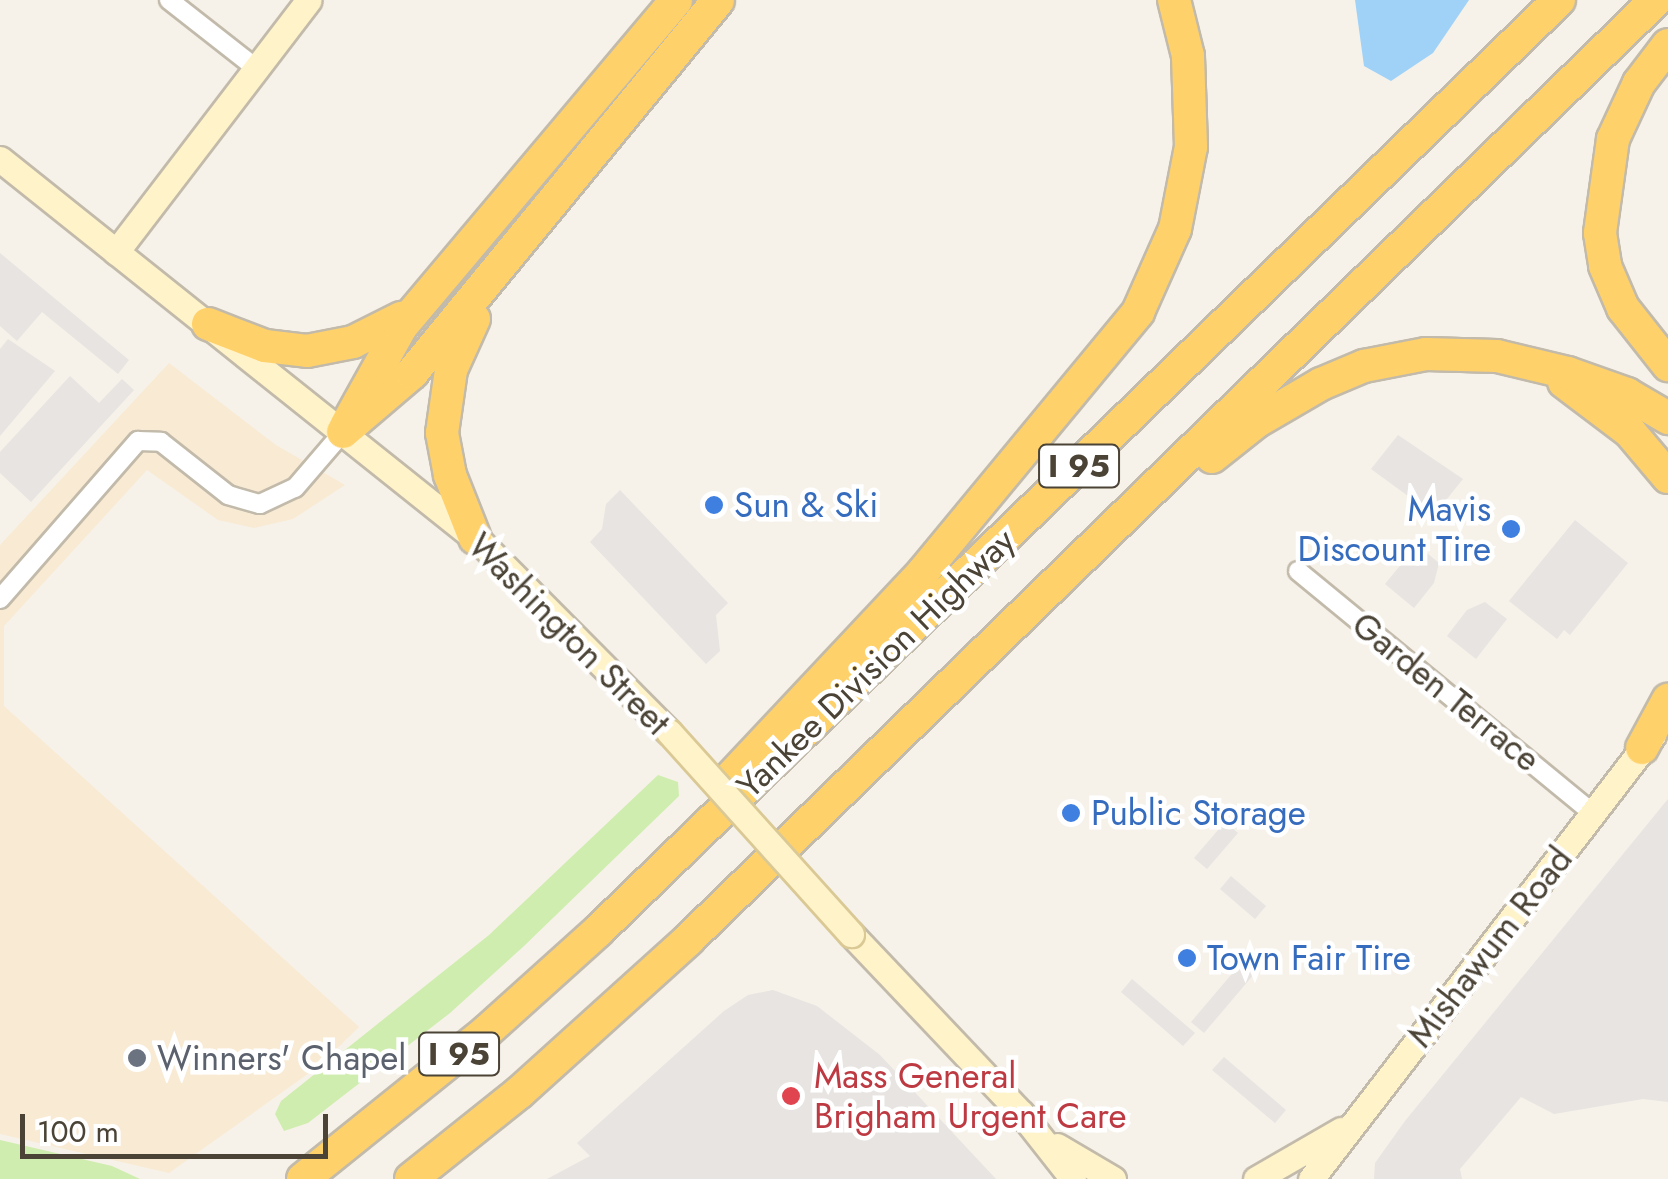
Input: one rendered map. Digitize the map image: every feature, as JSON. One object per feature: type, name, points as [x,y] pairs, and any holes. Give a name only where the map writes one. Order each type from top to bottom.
[{"type":"highway","points":[[344,432],[381,354],[676,0]]},
{"type":"highway","points":[[344,432],[405,382],[718,0]]},
{"type":"highway","points":[[598,931],[761,742],[924,571],[1138,312],[1175,229],[1191,148],[1188,56],[1174,0]]},
{"type":"highway","name":"Yankee Division Highway","points":[[303,1179],[473,1042],[598,931],[1559,0]]},
{"type":"highway","name":"Yankee Division Highway","points":[[411,1179],[463,1140],[660,966],[1656,0]]},
{"type":"highway","points":[[1668,45],[1639,84],[1613,139],[1600,233],[1605,266],[1624,308],[1668,365]]},
{"type":"highway","points":[[475,538],[450,475],[442,410],[458,352],[512,250]]},
{"type":"highway","points":[[208,324],[265,346],[318,350],[376,332],[424,300]]},
{"type":"highway","points":[[1038,599],[1256,422],[1321,384],[1376,363],[1426,354],[1478,354],[1609,386],[1668,418]]},
{"type":"highway","points":[[1544,368],[1622,425],[1668,477]]},
{"type":"highway","points":[[1642,748],[1668,700]]},
{"type":"highway","points":[[419,1179],[463,1140]]},
{"type":"main road","points":[[116,252],[309,0]]},
{"type":"main road","name":"Washington Street","points":[[0,159],[475,538],[669,732],[852,934],[1021,1112],[1073,1179]]},
{"type":"main road","name":"Mishawum Road","points":[[1311,1179],[1668,714]]},
{"type":"main road","points":[[1642,748],[1668,726]]},
{"type":"main road","points":[[1256,1179],[1318,1147],[1368,1107]]},
{"type":"main road","points":[[1021,1112],[1073,1159],[1113,1179]]},
{"type":"street","points":[[169,0],[256,69]]},
{"type":"street","points":[[0,599],[138,441],[160,442],[228,495],[260,504],[286,495],[344,432]]},
{"type":"street","name":"Garden Terrace","points":[[1298,571],[1593,814]]},
{"type":"shaded area","points":[[0,253],[129,360],[118,374],[42,312],[17,341],[0,326]]},
{"type":"shaded area","points":[[8,339],[55,371],[0,436],[0,349]]},
{"type":"shaded area","points":[[169,363],[276,445],[345,485],[293,519],[254,528],[218,520],[147,470],[4,626],[4,706],[359,1027],[319,1066],[169,1173],[0,1134],[0,545]]},
{"type":"shaded area","points":[[70,376],[99,403],[122,379],[134,390],[31,502],[0,473],[0,452]]},
{"type":"shaded area","points":[[1398,435],[1463,479],[1434,515],[1371,469]]},
{"type":"shaded area","points":[[620,490],[728,603],[716,615],[720,651],[706,664],[590,542],[602,529],[606,504]]},
{"type":"shaded area","points":[[1575,520],[1628,563],[1570,635],[1564,630],[1557,639],[1509,601]]},
{"type":"shaded area","points":[[1417,545],[1439,563],[1434,583],[1414,608],[1385,584]]},
{"type":"shaded area","points":[[1485,602],[1507,619],[1476,659],[1447,636],[1467,610]]},
{"type":"shaded area","points":[[1668,799],[1668,1102],[1643,1099],[1554,1114],[1521,1097],[1460,1169],[1462,1179],[1374,1179],[1375,1163],[1405,1121]]},
{"type":"shaded area","points":[[1225,822],[1238,833],[1207,869],[1194,858]]},
{"type":"shaded area","points":[[1231,876],[1266,906],[1255,919],[1220,889]]},
{"type":"shaded area","points":[[1242,962],[1255,973],[1204,1033],[1191,1022]]},
{"type":"shaded area","points":[[1132,979],[1195,1033],[1183,1046],[1121,992]]},
{"type":"shaded area","points":[[773,990],[817,1006],[880,1055],[996,1179],[547,1179],[590,1156],[577,1143],[724,1011],[748,995]]},
{"type":"shaded area","points":[[1224,1057],[1286,1110],[1275,1123],[1212,1070]]},
{"type":"green space","points":[[658,775],[678,782],[679,796],[524,946],[450,1013],[308,1123],[284,1131],[275,1114],[281,1101],[489,935]]},
{"type":"green space","points":[[0,1140],[112,1166],[140,1179],[0,1179]]},
{"type":"water","points":[[1355,0],[1469,0],[1433,53],[1391,81],[1364,66]]},
{"type":"place","name":"Sun & Ski","points":[[714,505]]},
{"type":"place","name":"Mavis Discount Tire","points":[[1511,529]]},
{"type":"place","name":"Public Storage","points":[[1071,813]]},
{"type":"place","name":"Town Fair Tire","points":[[1187,958]]},
{"type":"place","name":"Winners' Chapel","points":[[137,1058]]},
{"type":"place","name":"Mass General Brigham Urgent Care","points":[[791,1096]]}]
